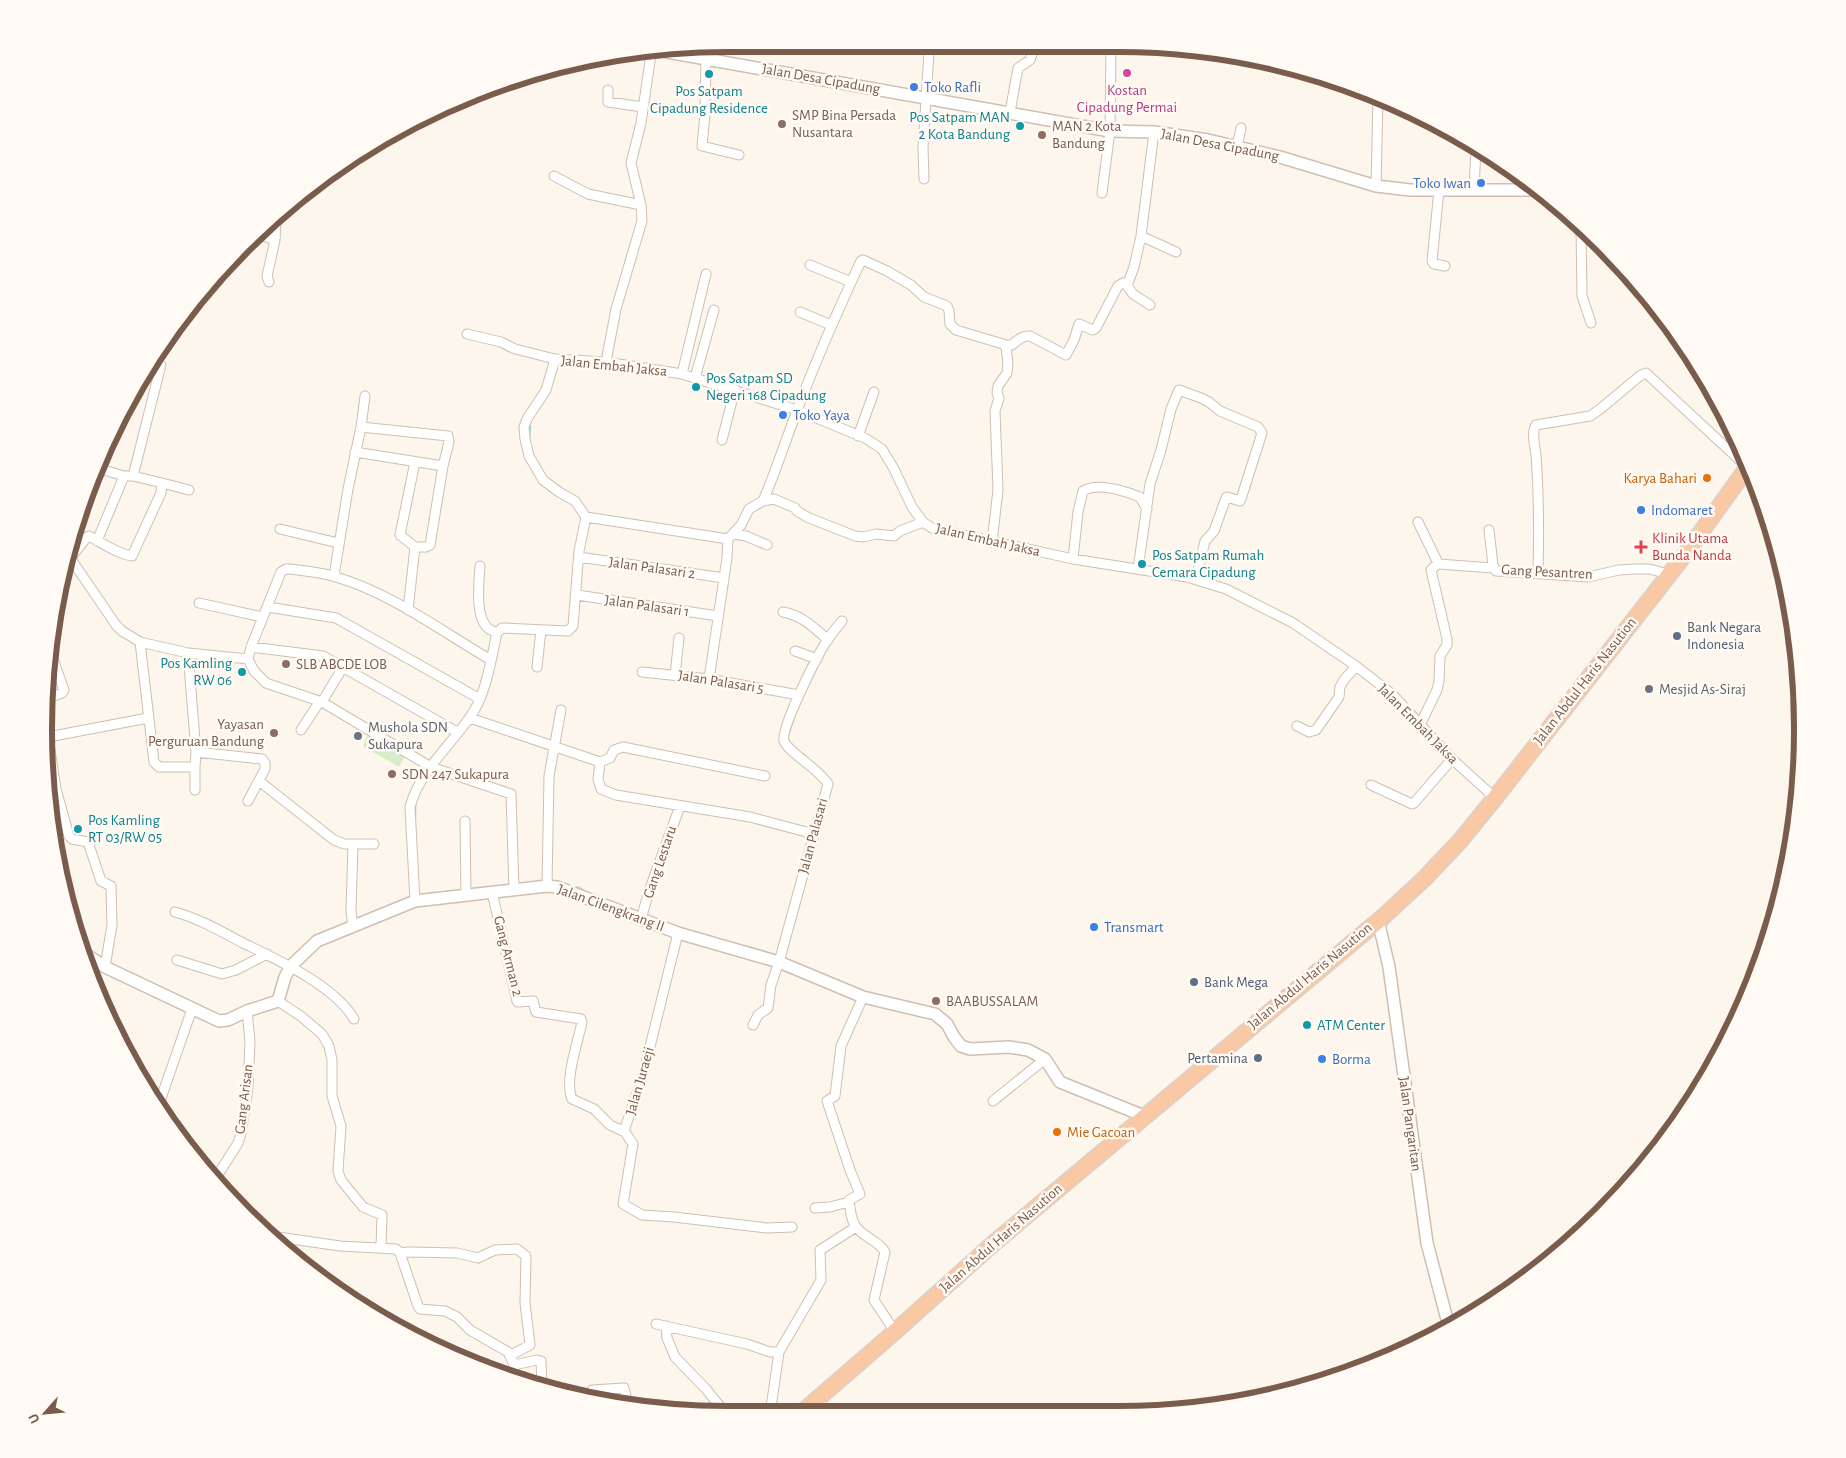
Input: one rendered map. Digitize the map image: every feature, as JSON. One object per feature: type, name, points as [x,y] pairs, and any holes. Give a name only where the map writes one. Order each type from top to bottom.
[{"type":"highway","name":"Jalan Abdul Haris Nasution","points":[[808,1406],[895,1332],[994,1243],[1378,920],[1425,878],[1460,840],[1494,798],[1669,574],[1743,473]]},
{"type":"street","points":[[924,178],[923,148],[928,52]]},
{"type":"street","points":[[1010,112],[1018,68],[1030,60],[1033,52]]},
{"type":"street","points":[[1102,194],[1110,131],[1111,52]]},
{"type":"street","points":[[713,53],[710,59],[702,146],[739,155]]},
{"type":"street","name":"Jalan Desa Cipadung","points":[[681,54],[1110,131],[1154,132],[1208,140],[1410,190],[1526,190]]},
{"type":"street","points":[[606,362],[616,309],[642,223],[641,205],[631,163],[643,107],[651,57]]},
{"type":"street","points":[[608,90],[608,102],[643,107]]},
{"type":"street","points":[[1376,183],[1378,105]]},
{"type":"street","points":[[1237,147],[1241,128]]},
{"type":"street","points":[[1150,305],[1133,294],[1128,288],[1128,284],[1134,268],[1141,236],[1154,132]]},
{"type":"street","points":[[1474,190],[1476,156]]},
{"type":"street","points":[[554,176],[588,194],[641,205]]},
{"type":"street","points":[[1439,190],[1432,263],[1445,266]]},
{"type":"street","points":[[269,282],[267,276],[275,227]]},
{"type":"street","points":[[1141,236],[1176,252]]},
{"type":"street","points":[[266,237],[274,240]]},
{"type":"street","points":[[1581,238],[1582,296],[1591,323]]},
{"type":"street","points":[[763,501],[774,477],[797,410],[831,325],[861,261],[863,260],[887,271],[911,285],[924,297],[947,306],[950,324],[956,330],[1005,345],[1012,345],[1016,340],[1030,336],[1066,355],[1074,340],[1079,324],[1092,330],[1096,328],[1118,286],[1123,283],[1128,284]]},
{"type":"street","points":[[810,265],[851,282]]},
{"type":"street","points":[[682,374],[706,274]]},
{"type":"street","points":[[695,378],[714,310]]},
{"type":"street","points":[[800,312],[831,325]]},
{"type":"street","name":"Jalan Embah Jaksa","points":[[468,334],[555,359],[606,362],[682,374],[735,389],[797,410],[865,438],[882,449],[912,507],[923,522],[932,528],[1073,559],[1196,579],[1226,589],[1284,618],[1356,666],[1392,694],[1452,759],[1494,798]]},
{"type":"street","points":[[992,542],[998,490],[995,411],[999,398],[997,393],[999,382],[1007,373],[1008,355],[1005,345]]},
{"type":"street","points":[[415,901],[410,807],[414,795],[431,767],[470,718],[480,699],[497,633],[502,628],[568,631],[572,629],[577,595],[579,557],[586,517],[575,501],[543,480],[530,456],[524,427],[546,390],[555,359]]},
{"type":"street","points":[[97,541],[129,476],[161,365]]},
{"type":"street","points":[[1538,573],[1538,477],[1534,436],[1534,427],[1536,425],[1590,416],[1646,373],[1737,458]]},
{"type":"street","points":[[722,440],[735,389]]},
{"type":"street","points":[[1138,569],[1150,484],[1171,409],[1179,390],[1209,402],[1220,411],[1258,427],[1262,437],[1242,500],[1226,498],[1214,531],[1205,541],[1196,579]]},
{"type":"street","points":[[858,436],[874,392]]},
{"type":"street","points":[[334,576],[338,543],[355,452],[362,427],[365,396]]},
{"type":"street","points":[[362,427],[448,436],[449,442],[443,466],[430,545],[426,547],[415,547],[400,535],[415,462]]},
{"type":"street","points":[[355,452],[443,466]]},
{"type":"street","points":[[104,470],[189,490]]},
{"type":"street","points":[[78,549],[89,536],[132,556],[161,493],[162,483]]},
{"type":"street","points":[[1073,559],[1078,512],[1082,492],[1085,489],[1092,487],[1123,491],[1140,497],[1146,509]]},
{"type":"street","points":[[709,679],[730,537],[741,525],[749,509],[763,501],[781,500],[809,518],[858,537],[876,534],[894,536],[900,531],[923,522]]},
{"type":"street","points":[[586,517],[730,537],[746,536],[768,545]]},
{"type":"street","points":[[1418,522],[1438,564]]},
{"type":"street","points":[[280,529],[338,543]]},
{"type":"street","name":"Gang Pesantren","points":[[1489,530],[1493,568],[1500,571],[1593,577],[1619,570],[1650,569],[1669,574]]},
{"type":"street","points":[[408,610],[415,547]]},
{"type":"street","name":"Jalan Palasari 2","points":[[579,557],[724,578]]},
{"type":"street","points":[[73,564],[119,629],[140,642],[188,653],[248,659]]},
{"type":"street","points":[[1420,725],[1437,690],[1440,656],[1447,639],[1431,570],[1438,564],[1493,568]]},
{"type":"street","points":[[480,566],[478,586],[482,618],[487,627],[497,633]]},
{"type":"street","points":[[491,660],[408,610],[358,585],[334,576],[290,569],[283,570],[262,617],[248,659],[254,670],[266,683],[321,702],[431,767],[511,794],[514,890]]},
{"type":"street","name":"Jalan Palasari 1","points":[[577,595],[718,616]]},
{"type":"street","points":[[199,603],[262,617]]},
{"type":"street","points":[[268,607],[336,618],[480,699]]},
{"type":"street","points":[[783,612],[802,618],[828,640]]},
{"type":"street","name":"Jalan Palasari","points":[[753,1025],[758,1015],[768,1008],[771,985],[828,783],[786,744],[784,738],[799,695],[828,640],[842,621]]},
{"type":"street","points":[[537,667],[541,630]]},
{"type":"street","points":[[675,675],[679,638]]},
{"type":"street","points":[[140,642],[148,718],[156,765],[159,767],[195,767]]},
{"type":"street","points":[[252,647],[324,656],[457,732]]},
{"type":"street","points":[[795,652],[817,659]]},
{"type":"street","points":[[188,653],[196,752],[195,790]]},
{"type":"street","points":[[1297,726],[1309,732],[1316,730],[1339,697],[1340,687],[1356,666]]},
{"type":"street","points":[[53,696],[62,693],[64,690],[56,667]]},
{"type":"street","points":[[301,730],[343,667]]},
{"type":"street","name":"Jalan Palasari 5","points":[[642,672],[709,679],[799,695]]},
{"type":"street","points":[[547,886],[548,776],[561,710]]},
{"type":"street","points":[[52,736],[148,718]]},
{"type":"street","points":[[470,718],[600,762],[610,758],[614,750],[623,747],[765,776]]},
{"type":"street","points":[[196,752],[262,760],[265,763],[265,769],[248,801]]},
{"type":"street","points":[[1371,785],[1412,804],[1452,759]]},
{"type":"street","points":[[600,762],[598,779],[602,790],[616,795],[750,817],[814,834]]},
{"type":"street","points":[[55,780],[69,836],[72,840],[88,842],[101,881],[111,886],[112,925],[105,967]]},
{"type":"street","points":[[259,781],[334,840],[344,844],[374,844]]},
{"type":"street","name":"Gang Lestaru","points":[[641,919],[649,890],[680,806]]},
{"type":"street","points":[[465,821],[466,895]]},
{"type":"street","points":[[353,844],[351,911],[353,927]]},
{"type":"street","name":"Jalan Cilengkrang II","points":[[278,1001],[284,977],[291,966],[317,941],[415,901],[547,886],[564,888],[678,933],[779,962],[863,997],[935,1014],[947,1024],[954,1038],[961,1046],[970,1049],[1009,1047],[1028,1050],[1045,1059]]},
{"type":"street","name":"Gang Arman 2","points":[[492,892],[517,1001],[533,1001],[536,1012],[574,1017],[582,1020],[570,1078],[570,1096],[572,1099],[594,1110],[610,1125],[625,1132]]},
{"type":"street","points":[[175,912],[190,916],[291,966],[345,1006],[354,1019]]},
{"type":"street","name":"Jalan Pangaritan","points":[[1378,920],[1388,966],[1427,1243],[1447,1319]]},
{"type":"street","name":"Jalan Juraeji","points":[[678,933],[642,1079],[625,1132],[633,1144],[623,1203],[638,1214],[752,1227],[792,1227]]},
{"type":"street","points":[[177,960],[222,974],[236,970],[267,954]]},
{"type":"street","points":[[94,961],[218,1021],[228,1020],[247,1011],[278,1001],[302,1017],[322,1034],[329,1046],[332,1060],[332,1096],[340,1126],[338,1171],[341,1180],[363,1207],[382,1215],[381,1247]]},
{"type":"street","points":[[815,1208],[830,1207],[849,1202],[860,1195],[828,1104],[829,1100],[835,1096],[841,1046],[863,997]]},
{"type":"street","points":[[162,1096],[192,1009]]},
{"type":"street","name":"Gang Arisan","points":[[219,1173],[238,1143],[241,1134],[248,1088],[250,1040],[247,1011]]},
{"type":"street","points":[[993,1100],[1045,1059],[1060,1082],[1144,1116]]},
{"type":"street","points":[[849,1202],[856,1227],[876,1242],[885,1252],[874,1300],[895,1332]]},
{"type":"street","points":[[771,1406],[779,1352],[819,1285],[821,1273],[820,1250],[856,1227]]},
{"type":"street","points":[[283,1238],[340,1246],[396,1249],[400,1253],[420,1309],[445,1311],[451,1314],[470,1330],[504,1349],[511,1355],[514,1365],[541,1361],[542,1378]]},
{"type":"street","points":[[400,1253],[457,1253],[478,1258],[495,1250],[517,1249],[524,1253],[526,1256],[525,1303],[530,1345],[511,1355]]},
{"type":"street","points":[[656,1324],[746,1344],[770,1352],[779,1352]]},
{"type":"street","points":[[666,1326],[667,1338],[675,1357],[719,1406]]},
{"type":"street","points":[[592,1390],[624,1388],[626,1398]]},
{"type":"street","points":[[818,1397],[823,1406]]},
{"type":"green space","points":[[368,734],[405,756],[399,767],[363,746]]},
{"type":"waterway","points":[[529,438],[530,426]]},
{"type":"waterway","points":[[1014,551],[1041,556]]},
{"type":"waterway","points":[[415,802],[415,817]]},
{"type":"waterway","points":[[572,887],[579,888],[588,893]]},
{"type":"waterway","points":[[748,947],[764,952]]},
{"type":"place","name":"Kostan Cipadung Permai","points":[[1127,73]]},
{"type":"place","name":"Pos Satpam Cipadung Residence","points":[[709,74]]},
{"type":"place","name":"Toko Rafli","points":[[914,87]]},
{"type":"place","name":"SMP Bina Persada Nusantara","points":[[782,124]]},
{"type":"place","name":"Pos Satpam MAN 2 Kota Bandung","points":[[1020,126]]},
{"type":"place","name":"MAN 2 Kota Bandung","points":[[1042,135]]},
{"type":"place","name":"Toko Iwan","points":[[1481,183]]},
{"type":"place","name":"Pos Satpam SD Negeri 168 Cipadung","points":[[696,387]]},
{"type":"place","name":"Toko Yaya","points":[[783,415]]},
{"type":"place","name":"Karya Bahari","points":[[1707,478]]},
{"type":"place","name":"Indomaret","points":[[1641,510]]},
{"type":"place","name":"Klinik Utama Bunda Nanda","points":[[1641,547]]},
{"type":"place","name":"Pos Satpam Rumah Cemara Cipadung","points":[[1142,564]]},
{"type":"place","name":"Bank Negara Indonesia","points":[[1677,636]]},
{"type":"place","name":"SLB ABCDE LOB","points":[[286,664]]},
{"type":"place","name":"Pos Kamling RW 06","points":[[242,672]]},
{"type":"place","name":"Mesjid As-Siraj","points":[[1649,689]]},
{"type":"place","name":"Yayasan Perguruan Bandung","points":[[274,733]]},
{"type":"place","name":"Mushola SDN Sukapura","points":[[358,736]]},
{"type":"place","name":"SDN 247 Sukapura","points":[[392,774]]},
{"type":"place","name":"Pos Kamling RT 03/RW 05","points":[[78,829]]},
{"type":"place","name":"Transmart","points":[[1094,927]]},
{"type":"place","name":"Bank Mega","points":[[1194,982]]},
{"type":"place","name":"BAABUSSALAM","points":[[936,1001]]},
{"type":"place","name":"ATM Center","points":[[1307,1025]]},
{"type":"place","name":"Pertamina","points":[[1258,1058]]},
{"type":"place","name":"Borma","points":[[1322,1059]]},
{"type":"place","name":"Mie Gacoan","points":[[1057,1132]]}]
